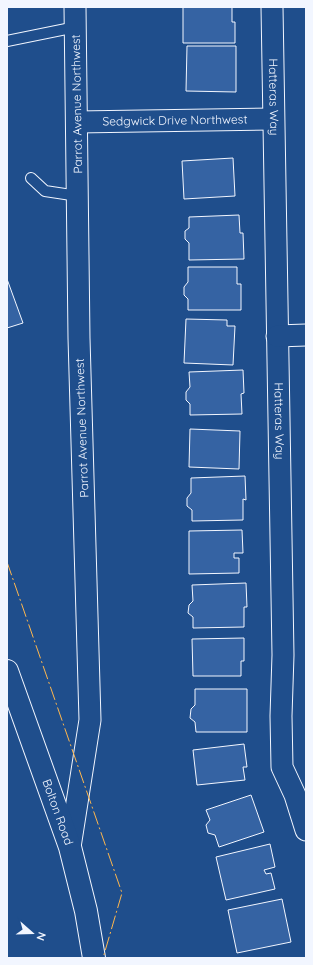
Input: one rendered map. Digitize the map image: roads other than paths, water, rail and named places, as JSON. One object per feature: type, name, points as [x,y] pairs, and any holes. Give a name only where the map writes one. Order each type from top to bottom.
[{"type":"main road","name":"Bolton Road","points":[[7,671],[70,847],[86,911],[94,958]]},
{"type":"street","name":"Hatteras Way","points":[[272,7],[283,655],[280,716],[282,767],[294,795],[306,830]]},
{"type":"street","name":"Parrot Avenue Northwest","points":[[70,847],[90,720],[79,338],[76,17]]},
{"type":"street","name":"Sedgwick Drive Northwest","points":[[77,122],[273,119]]},
{"type":"street","points":[[277,336],[306,335]]},
{"type":"lane","points":[[7,41],[76,17]]},
{"type":"lane","points":[[31,178],[45,191],[78,196]]}]
